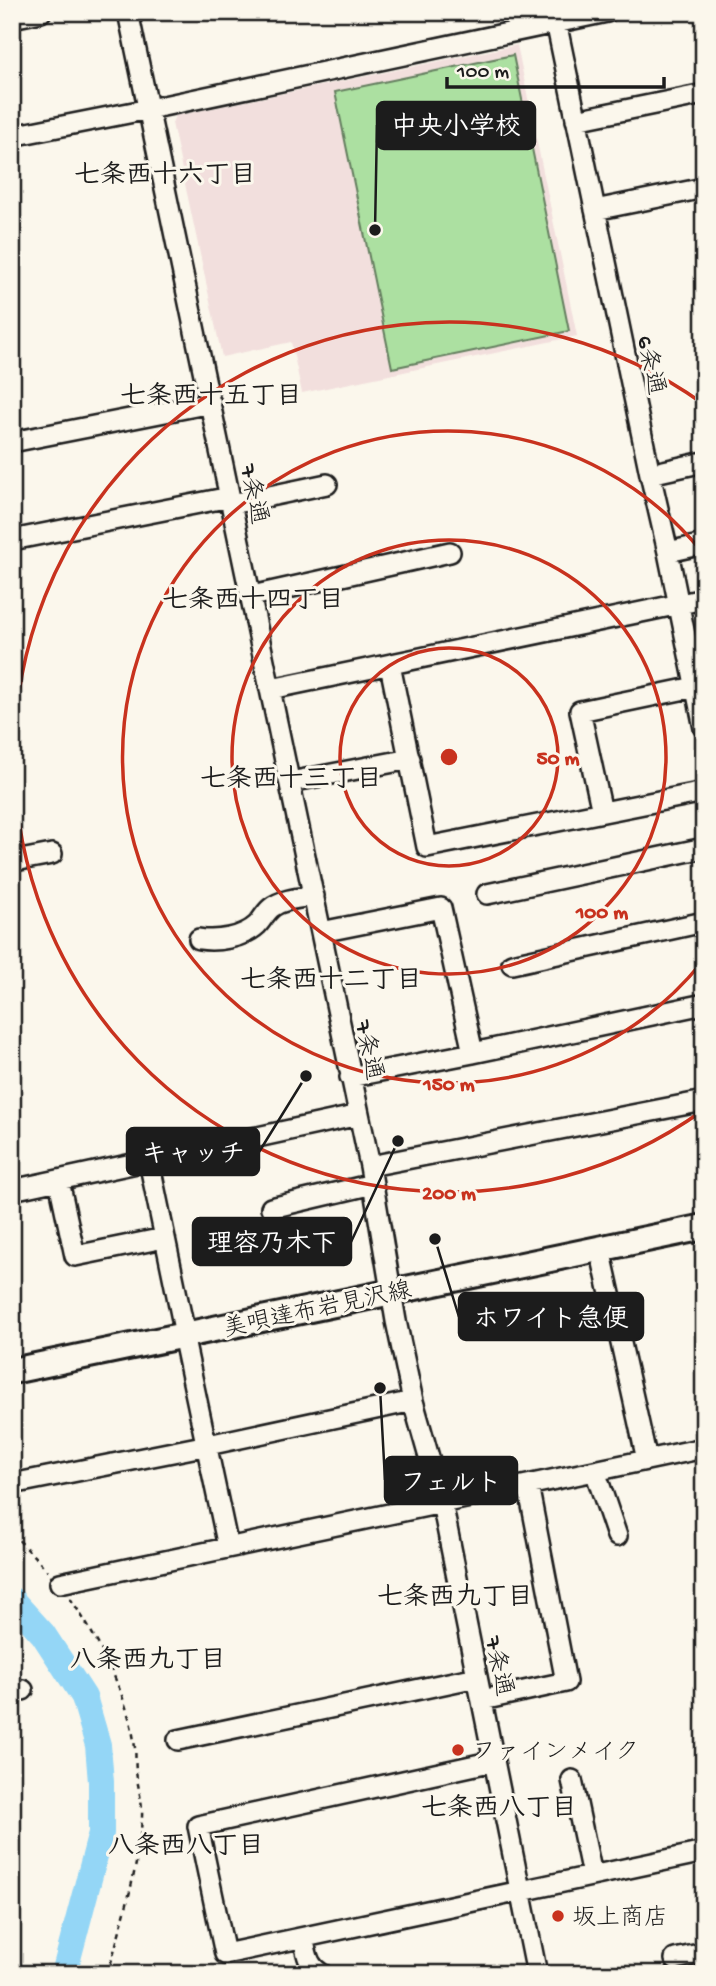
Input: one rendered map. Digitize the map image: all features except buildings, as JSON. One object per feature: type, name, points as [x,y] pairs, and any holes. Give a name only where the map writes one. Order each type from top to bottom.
[{"type":"main road","name":"美唄達布岩見沢線","points":[[12,1371],[704,1227]]},
{"type":"street","points":[[12,18],[41,12]]},
{"type":"street","points":[[12,136],[149,110],[555,18],[607,12]]},
{"type":"street","name":"7条通","points":[[134,13],[149,110],[372,1175],[391,1293],[413,1401],[442,1503],[537,1974]]},
{"type":"street","name":"6条通","points":[[555,18],[704,728]]},
{"type":"street","points":[[576,120],[704,93]]},
{"type":"street","points":[[595,210],[703,193]]},
{"type":"street","points":[[12,442],[211,403]]},
{"type":"street","points":[[650,474],[704,462]]},
{"type":"street","points":[[12,540],[327,484]]},
{"type":"street","points":[[668,552],[704,544]]},
{"type":"street","points":[[252,596],[450,552]]},
{"type":"street","points":[[271,689],[704,599]]},
{"type":"street","points":[[390,665],[427,847],[704,792]]},
{"type":"street","points":[[602,812],[580,711],[695,687]]},
{"type":"street","points":[[290,782],[410,759]]},
{"type":"street","points":[[487,894],[704,848]]},
{"type":"street","points":[[12,864],[15,861],[51,854]]},
{"type":"street","points":[[199,939],[209,941],[245,932],[261,921],[272,907],[314,896]]},
{"type":"street","points":[[321,932],[441,908],[473,1053]]},
{"type":"street","points":[[512,964],[704,922]]},
{"type":"street","points":[[350,1077],[704,1004]]},
{"type":"street","points":[[272,1208],[372,1175],[704,1101]]},
{"type":"street","points":[[12,1190],[359,1115]]},
{"type":"street","points":[[149,1161],[228,1547]]},
{"type":"street","points":[[59,1181],[75,1256],[164,1237]]},
{"type":"street","points":[[600,1249],[647,1460]]},
{"type":"street","points":[[12,1484],[413,1401]]},
{"type":"street","points":[[60,1583],[704,1448]]},
{"type":"street","points":[[595,1471],[617,1536]]},
{"type":"street","points":[[482,1700],[566,1682],[528,1485]]},
{"type":"street","points":[[178,1740],[477,1677]]},
{"type":"street","points":[[494,1761],[198,1826],[225,1954],[704,1852]]},
{"type":"street","points":[[572,1780],[592,1875]]},
{"type":"street","points":[[303,1938],[310,1964],[322,1974]]},
{"type":"street","points":[[675,1959],[704,1953]]},
{"type":"path","points":[[12,1533],[60,1583],[84,1618],[112,1668],[130,1724],[143,1814],[138,1849],[108,1974]]},
{"type":"shaded area","points":[[517,45],[577,336],[302,393],[291,342],[222,357],[172,123],[175,116]]},
{"type":"green space","points":[[513,55],[569,331],[392,368],[335,92]]},
{"type":"waterway","points":[[12,1600],[43,1634],[84,1697],[98,1745],[101,1833],[64,1974]]},
{"type":"place","name":"中央小学校","points":[[375,230]]},
{"type":"place","name":"キャッチ","points":[[306,1076]]},
{"type":"place","name":"理容乃木下","points":[[398,1141]]},
{"type":"place","name":"ホワイト急便","points":[[435,1239]]},
{"type":"place","name":"フェルト","points":[[380,1388]]},
{"type":"place","name":"ファインメイク","points":[[458,1750]]},
{"type":"place","name":"坂上商店","points":[[558,1916]]},
{"type":"district","name":"七条西十六丁目","points":[[165,173]]},
{"type":"district","name":"七条西十五丁目","points":[[211,394]]},
{"type":"district","name":"七条西十四丁目","points":[[253,598]]},
{"type":"district","name":"七条西十三丁目","points":[[291,777]]},
{"type":"district","name":"七条西十二丁目","points":[[331,978]]},
{"type":"district","name":"七条西九丁目","points":[[455,1595]]},
{"type":"district","name":"八条西九丁目","points":[[148,1658]]},
{"type":"district","name":"七条西八丁目","points":[[499,1806]]},
{"type":"district","name":"八条西八丁目","points":[[186,1844]]}]
